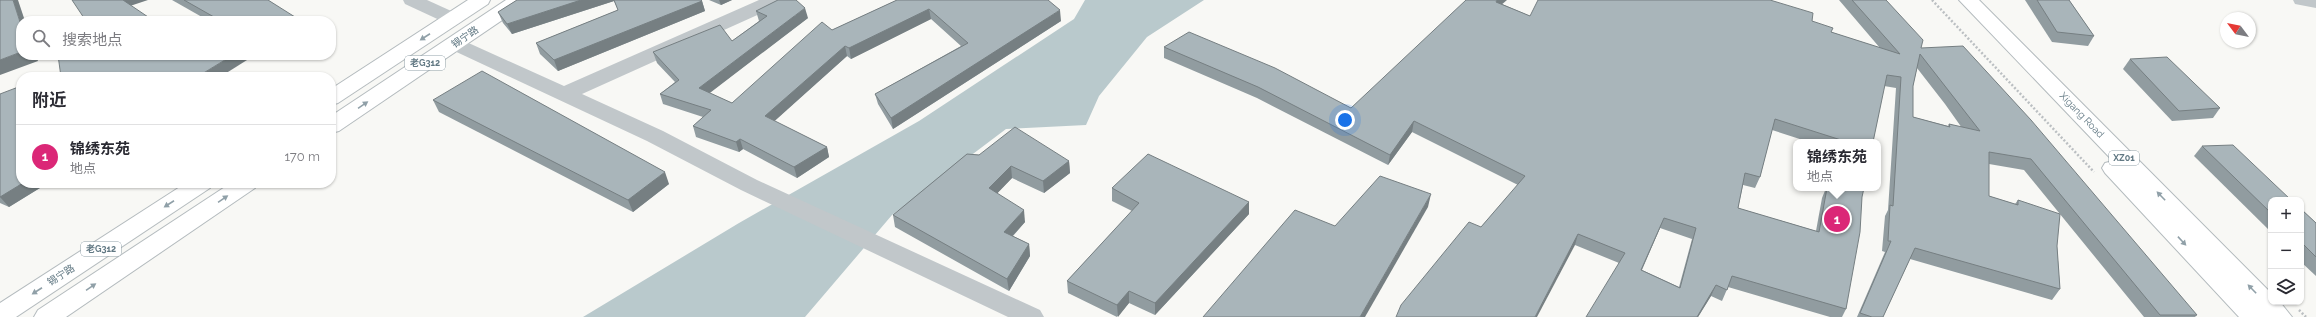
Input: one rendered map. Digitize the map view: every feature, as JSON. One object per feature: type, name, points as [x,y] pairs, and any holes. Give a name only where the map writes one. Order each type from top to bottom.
[{"type":"main road","name":"老G312","points":[[336,95],[481,0]]},
{"type":"main road","name":"锡宁路","points":[[336,123],[520,0]]},
{"type":"main road","name":"Xigang Road","points":[[1952,0],[2254,317]]},
{"type":"main road","name":"Xigang Road","points":[[1968,0],[2279,317]]},
{"type":"main road","name":"锡宁路","points":[[0,315],[194,188]]},
{"type":"main road","name":"老G312","points":[[47,317],[240,188]]},
{"type":"street","points":[[412,0],[453,19]]},
{"type":"street","points":[[565,94],[775,0]]},
{"type":"street","points":[[2302,0],[2316,2]]},
{"type":"street","points":[[455,44],[655,136],[749,185],[1031,317]]},
{"type":"path","points":[[1932,0],[2095,173]]},
{"type":"shaded area","points":[[1085,0],[1204,0],[1147,37],[1099,96],[1086,125],[1006,129],[892,215],[805,317],[583,317],[739,223],[919,121],[1074,19]]},
{"type":"building","points":[[0,0],[13,0],[18,16],[16,16],[16,54],[0,60]]},
{"type":"building","points":[[72,0],[123,0],[147,16],[83,16]]},
{"type":"building","points":[[184,0],[268,0],[293,16],[212,16]]},
{"type":"building","points":[[517,0],[581,0],[507,24],[498,12]]},
{"type":"building","points":[[614,0],[702,1],[554,60],[536,43],[618,10]]},
{"type":"building","points":[[778,0],[796,0],[805,8],[699,88],[732,103],[822,22],[832,30],[897,0],[1048,0],[1060,10],[891,118],[875,94],[968,43],[929,9],[849,48],[845,46],[765,116],[827,147],[794,167],[740,139],[736,142],[693,126],[711,110],[660,94],[679,80],[653,52],[720,25],[732,41],[767,16],[756,11]]},
{"type":"building","points":[[1466,0],[1497,0],[1496,2],[1530,16],[1538,0],[1770,0],[1813,13],[1812,21],[1833,28],[1831,32],[1900,54],[1852,0],[1886,0],[1923,40],[1921,48],[1963,46],[2031,120],[2197,315],[2160,315],[2031,159],[1989,152],[1989,196],[2018,205],[2018,200],[2060,214],[2057,246],[2060,289],[1915,248],[1883,317],[1872,317],[1860,313],[1891,241],[1888,241],[1890,205],[1893,206],[1901,77],[1887,75],[1874,139],[1838,139],[1775,119],[1760,177],[1745,173],[1738,208],[1819,232],[1826,191],[1863,191],[1860,232],[1846,309],[1732,276],[1727,290],[1716,285],[1697,317],[1586,317],[1625,253],[1578,234],[1535,317],[1396,317],[1401,305],[1469,222],[1481,227],[1525,176],[1414,121],[1390,155],[1258,87],[1164,47],[1189,32],[1275,68],[1351,108]],"holes":[[[1920,54],[1980,131],[1949,124],[1950,127],[1913,117],[1913,86]],[[1664,218],[1696,228],[1680,288],[1641,270]]]},
{"type":"building","points":[[2037,0],[2069,0],[2094,36],[2057,32]]},
{"type":"building","points":[[2167,57],[2220,108],[2179,111],[2130,59]]},
{"type":"building","points":[[59,60],[225,60],[205,72],[60,72]]},
{"type":"building","points":[[482,71],[665,172],[628,200],[433,100]]},
{"type":"building","points":[[16,88],[16,187],[0,197],[0,94]]},
{"type":"building","points":[[1015,127],[1069,161],[1043,181],[1011,166],[989,188],[1024,210],[1004,232],[1029,244],[1007,279],[893,215],[967,154],[979,155]]},
{"type":"building","points":[[2233,145],[2288,197],[2268,197],[2268,210],[2202,146]]},
{"type":"building","points":[[1148,154],[1249,202],[1155,303],[1129,291],[1117,305],[1067,281],[1139,203],[1112,188]]},
{"type":"building","points":[[1380,176],[1431,194],[1360,317],[1203,317],[1295,210],[1335,226]]},
{"type":"building","points":[[2304,212],[2316,223],[2316,257],[2304,245]]},
{"type":"place","name":"锦绣东苑","points":[[1837,219]]}]
